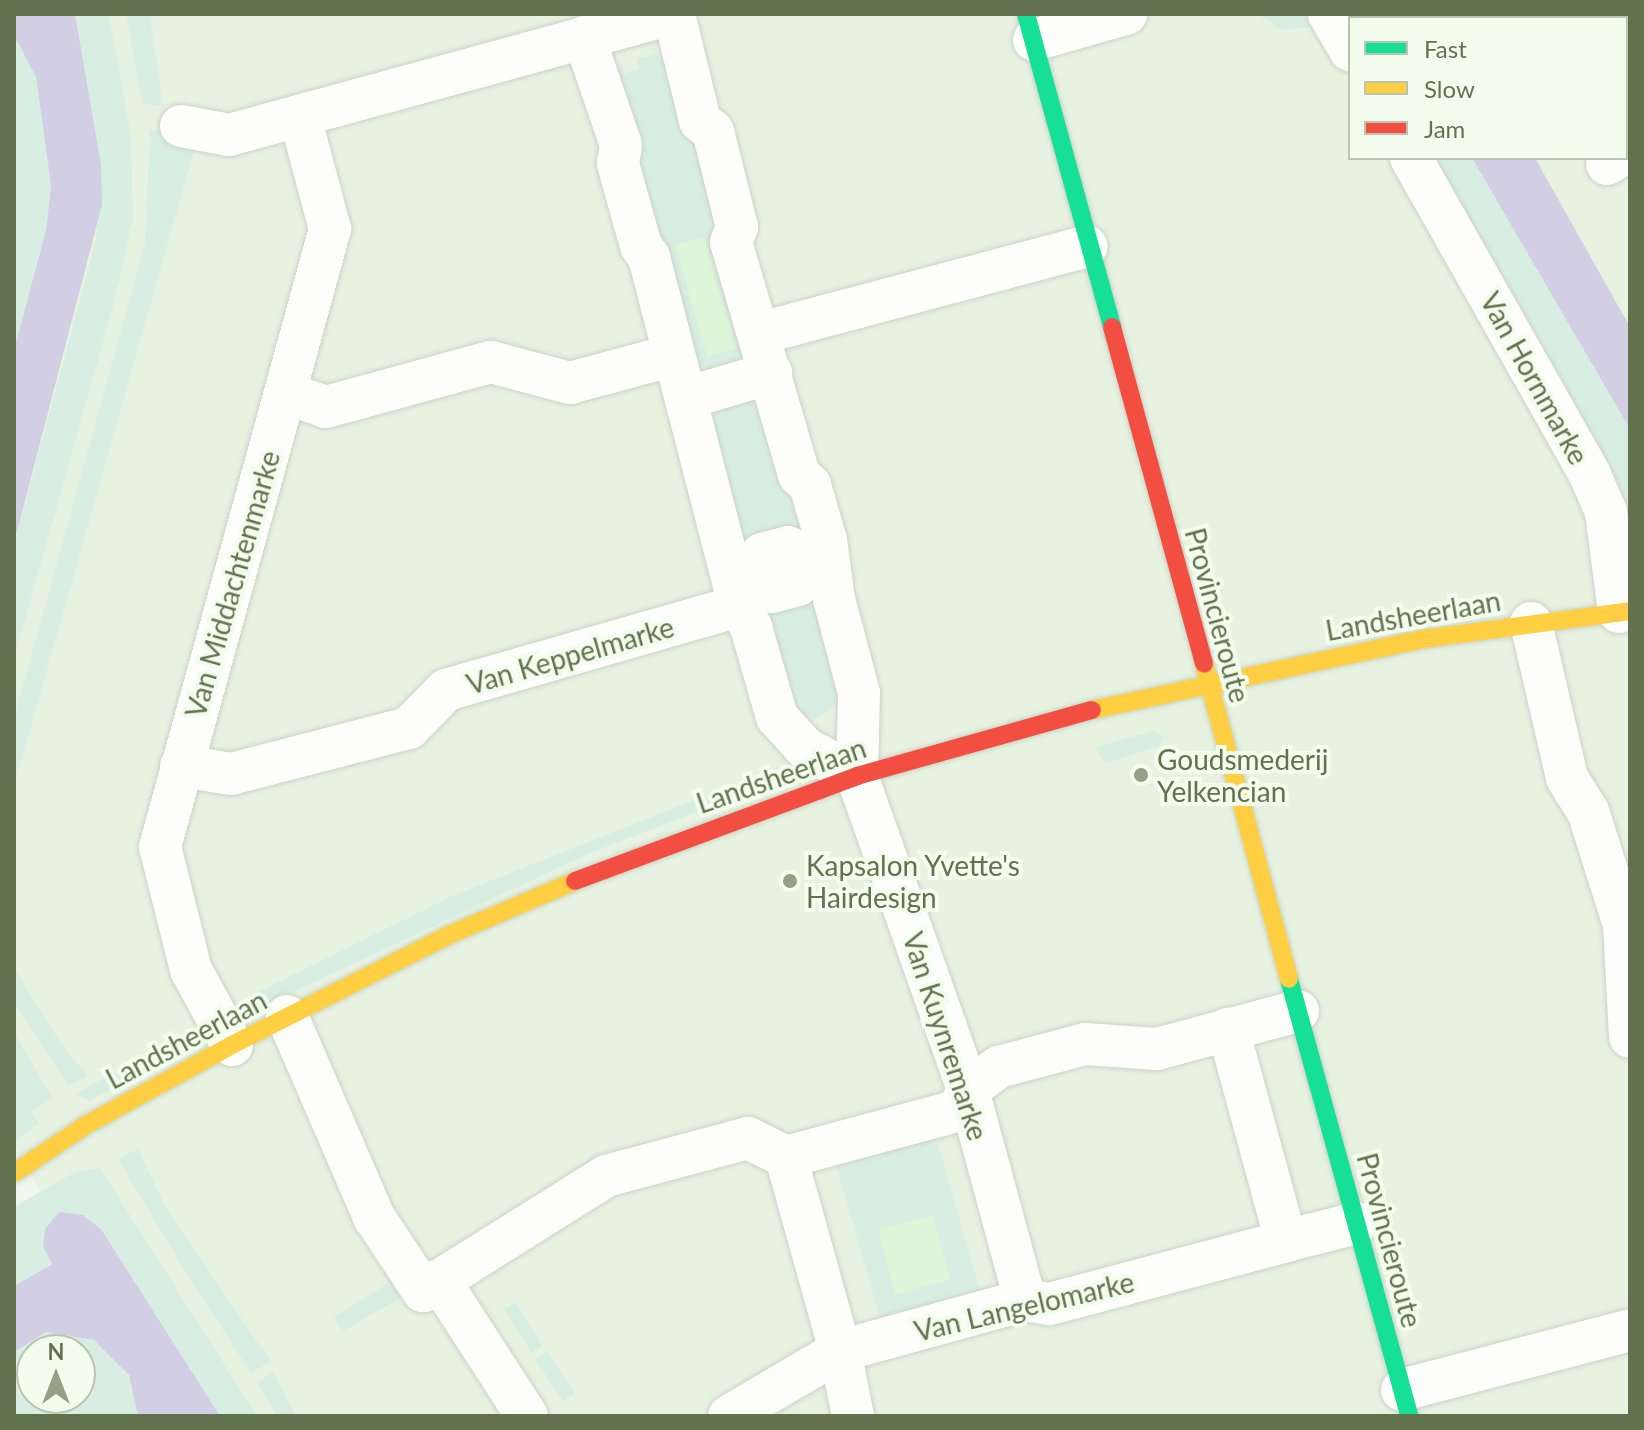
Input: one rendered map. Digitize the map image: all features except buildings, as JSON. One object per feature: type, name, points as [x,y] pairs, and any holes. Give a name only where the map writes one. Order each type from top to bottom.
[{"type":"street","points":[[181,126],[229,135],[300,117],[584,37],[672,14],[700,121],[713,131],[737,227],[731,242],[761,333],[799,475],[810,485],[826,540],[834,599],[859,693],[857,776],[805,748],[777,717],[751,627],[739,606],[686,398],[618,164],[621,145],[584,37]]},
{"type":"street","points":[[1030,27],[1126,14]]},
{"type":"street","points":[[1329,14],[1348,47]]},
{"type":"street","name":"Provincieroute","points":[[1030,27],[1087,246],[1406,1403]]},
{"type":"street","name":"Van Middachtenmarke","points":[[232,1045],[191,970],[160,847],[330,229],[300,117]]},
{"type":"street","name":"Van Hornmarke","points":[[1412,160],[1590,475],[1606,512],[1625,612]]},
{"type":"street","points":[[761,333],[1087,246]]},
{"type":"street","points":[[286,393],[326,407],[491,362],[570,383],[674,355]]},
{"type":"street","points":[[686,398],[771,373]]},
{"type":"street","name":"Van Keppelmarke","points":[[181,766],[231,774],[409,728],[446,690],[739,606]]},
{"type":"street","name":"Landsheerlaan","points":[[14,1173],[86,1125],[232,1045],[449,935],[612,865],[857,776],[1038,723],[1208,682],[1531,623],[1625,612]]},
{"type":"street","points":[[1531,623],[1567,778],[1588,811],[1615,842],[1624,925],[1630,1037]]},
{"type":"street","points":[[777,717],[800,730],[821,732],[847,718],[859,693]]},
{"type":"street","name":"Van Kuynremarke","points":[[857,776],[968,1090],[1025,1300]]},
{"type":"street","points":[[287,1016],[374,1217],[423,1291],[606,1176],[748,1138],[786,1157],[957,1111],[968,1090],[999,1067],[1085,1044],[1157,1049],[1298,1011]]},
{"type":"street","points":[[1228,1029],[1286,1241]]},
{"type":"street","points":[[786,1157],[840,1351],[853,1416]]},
{"type":"street","name":"Van Langelomarke","points":[[729,1416],[840,1351],[1025,1300],[1050,1304],[1357,1223]]},
{"type":"street","points":[[439,1280],[527,1416]]},
{"type":"street","points":[[1406,1403],[1630,1330]]},
{"type":"shaded area","points":[[14,14],[75,14],[101,164],[102,205],[14,543],[14,350],[46,230],[51,186],[36,77],[14,35]]},
{"type":"shaded area","points":[[46,14],[1630,14],[1630,1416],[14,1416],[14,1329],[85,1269],[14,1146],[14,440],[83,203]]},
{"type":"shaded area","points":[[75,14],[109,14],[131,135],[133,219],[113,307],[14,659],[14,544],[96,240],[101,163]]},
{"type":"shaded area","points":[[126,14],[150,14],[163,106],[142,104]]},
{"type":"shaded area","points":[[1257,14],[1311,14],[1318,26],[1282,30]]},
{"type":"shaded area","points":[[14,35],[36,77],[51,186],[46,230],[14,350]]},
{"type":"shaded area","points":[[657,54],[670,62],[698,140],[749,344],[733,370],[718,375],[692,360],[614,77],[621,64],[624,74],[639,69],[637,59]]},
{"type":"shaded area","points":[[150,130],[198,137],[14,787],[14,718],[145,243]]},
{"type":"shaded area","points":[[1429,160],[1473,160],[1630,429],[1630,559]]},
{"type":"shaded area","points":[[1473,160],[1536,160],[1630,327],[1630,429]]},
{"type":"shaded area","points":[[740,396],[766,411],[813,555],[743,574],[710,424],[723,400]]},
{"type":"shaded area","points":[[806,569],[846,699],[817,719],[791,713],[759,605]]},
{"type":"shaded area","points":[[1153,731],[1165,736],[1160,746],[1105,763],[1095,747]]},
{"type":"shaded area","points":[[777,767],[782,779],[590,853],[259,1008],[252,995],[452,896]]},
{"type":"shaded area","points":[[14,968],[62,1045],[88,1076],[69,1085],[63,1077],[14,1002]]},
{"type":"shaded area","points":[[14,1032],[52,1097],[32,1112],[39,1124],[14,1141]]},
{"type":"shaded area","points":[[180,1034],[188,1047],[89,1101],[76,1094]]},
{"type":"shaded area","points":[[933,1126],[983,1300],[883,1329],[833,1155]]},
{"type":"shaded area","points":[[138,1149],[166,1208],[271,1362],[251,1373],[191,1281],[118,1159]]},
{"type":"shaded area","points":[[100,1168],[257,1416],[220,1416],[101,1229],[83,1215],[52,1264],[14,1286],[14,1207],[75,1172]]},
{"type":"shaded area","points":[[59,1212],[83,1215],[101,1229],[220,1416],[138,1416],[129,1375],[96,1342],[96,1334],[16,1334],[14,1352],[14,1286],[52,1264],[43,1246],[45,1229]]},
{"type":"shaded area","points":[[393,1280],[405,1296],[343,1331],[334,1317]]},
{"type":"shaded area","points":[[515,1302],[543,1346],[532,1353],[504,1309]]},
{"type":"shaded area","points":[[96,1342],[114,1356],[135,1387],[138,1416],[14,1416],[16,1351],[16,1414],[96,1414]]},
{"type":"shaded area","points":[[547,1351],[575,1394],[563,1401],[535,1359]]},
{"type":"shaded area","points":[[273,1372],[296,1416],[278,1416],[257,1383]]},
{"type":"sand","points":[[704,237],[736,349],[707,357],[675,245]]},
{"type":"sand","points":[[933,1215],[950,1280],[895,1294],[878,1230]]},
{"type":"traffic: fast","points":[[1026,14],[1112,327]]},
{"type":"traffic: fast","points":[[1289,979],[1409,1416]]},
{"type":"traffic: slow","points":[[1092,710],[1424,639],[1630,611]]},
{"type":"traffic: slow","points":[[1204,664],[1289,979]]},
{"type":"traffic: slow","points":[[14,1173],[86,1125],[232,1045],[449,935],[575,881]]},
{"type":"traffic: jam","points":[[1112,327],[1204,664]]},
{"type":"traffic: jam","points":[[575,881],[857,776],[1092,710]]},
{"type":"place","name":"Goudsmederij Yelkencian","points":[[1141,775]]},
{"type":"place","name":"Kapsalon Yvette's Hairdesign","points":[[790,881]]}]
